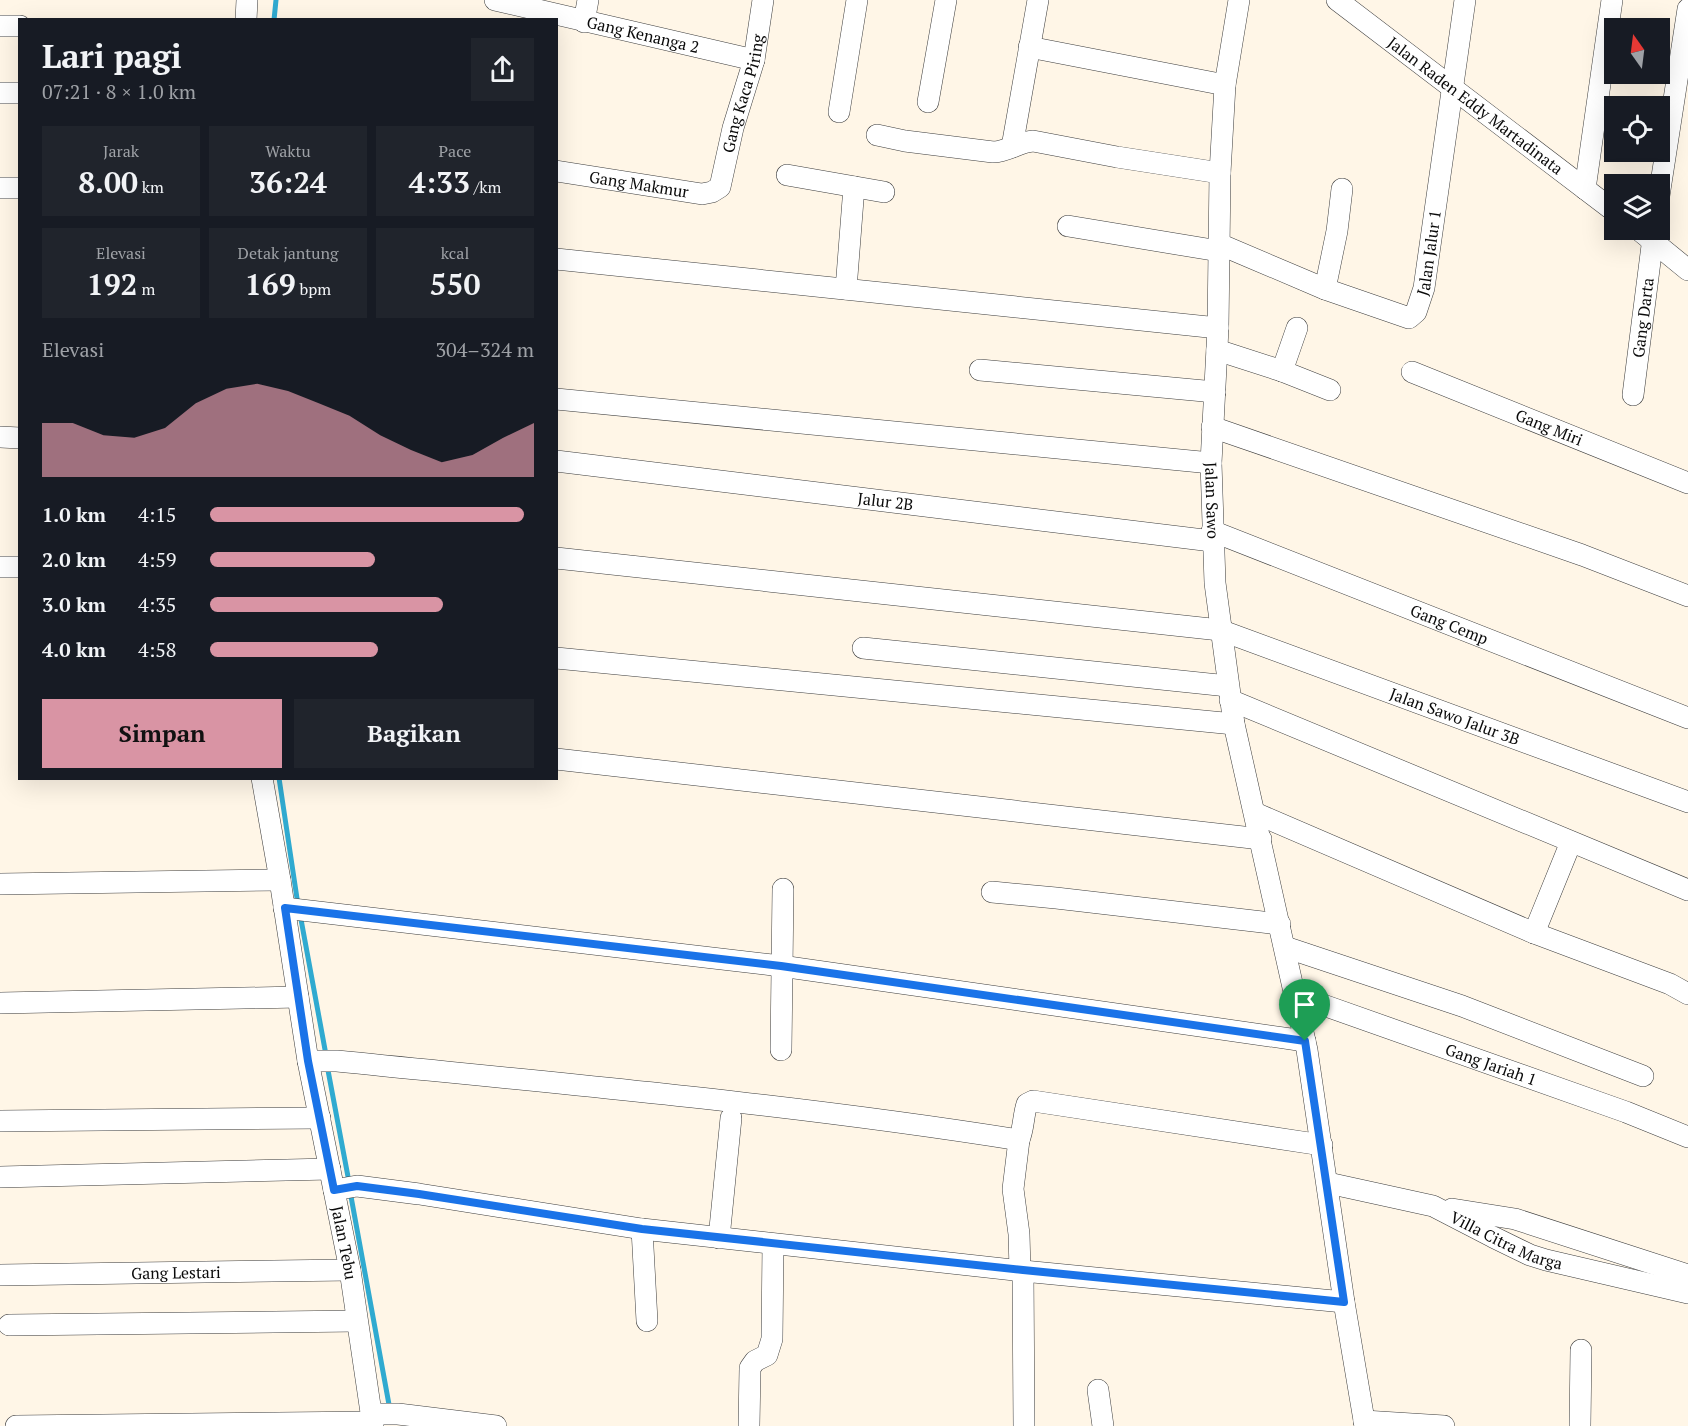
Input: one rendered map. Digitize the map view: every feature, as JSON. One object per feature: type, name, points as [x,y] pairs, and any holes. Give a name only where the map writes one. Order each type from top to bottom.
[{"type":"street","points":[[246,18],[247,0]]},
{"type":"street","name":"Gang Kenanga 2","points":[[495,0],[754,60]]},
{"type":"street","points":[[584,22],[588,0]]},
{"type":"street","name":"Gang Kaca Piring","points":[[720,187],[733,128],[754,60],[763,0]]},
{"type":"street","points":[[839,112],[857,0]]},
{"type":"street","points":[[928,102],[946,0]]},
{"type":"street","points":[[1012,147],[1038,0]]},
{"type":"street","name":"Jalan Sawo","points":[[1239,0],[1225,85],[1218,328],[1210,463],[1212,536],[1220,630],[1234,724],[1305,1041],[1364,1424]]},
{"type":"street","name":"Jalan Raden Eddy Martadinata","points":[[1337,0],[1604,203]]},
{"type":"street","points":[[1453,88],[1465,0]]},
{"type":"street","points":[[1585,189],[1612,0]]},
{"type":"street","points":[[1662,174],[1688,9]]},
{"type":"street","points":[[0,26],[18,26]]},
{"type":"street","points":[[1029,47],[1225,85]]},
{"type":"street","name":"Jalan Jalur 1","points":[[1068,226],[1219,248],[1409,318],[1416,312],[1424,288],[1453,88]]},
{"type":"street","points":[[0,93],[18,93]]},
{"type":"street","points":[[877,135],[982,152],[999,152],[1033,141],[1117,158],[1221,172]]},
{"type":"street","name":"Gang Makmur","points":[[558,171],[702,194],[720,187]]},
{"type":"street","points":[[786,175],[884,192]]},
{"type":"street","points":[[846,289],[854,187]]},
{"type":"street","points":[[0,188],[18,189]]},
{"type":"street","points":[[1326,289],[1342,189]]},
{"type":"street","name":"Gang Darta","points":[[1633,395],[1647,240]]},
{"type":"street","points":[[1656,240],[1688,270]]},
{"type":"street","points":[[558,259],[1218,328]]},
{"type":"street","points":[[1282,371],[1297,328]]},
{"type":"street","points":[[1217,350],[1282,371],[1330,390]]},
{"type":"street","points":[[980,370],[1215,392]]},
{"type":"street","name":"Gang Miri","points":[[1412,372],[1688,483]]},
{"type":"street","points":[[558,399],[1210,463]]},
{"type":"street","points":[[1212,427],[1582,555],[1688,596]]},
{"type":"street","points":[[0,437],[18,438]]},
{"type":"street","name":"Jalur 2B","points":[[558,461],[1212,536]]},
{"type":"street","name":"Gang Cemp","points":[[1212,536],[1688,718]]},
{"type":"street","name":"Jalan Sawo Jalur 3B","points":[[558,558],[1220,630],[1688,802]]},
{"type":"street","points":[[0,567],[18,567]]},
{"type":"street","points":[[863,648],[1229,693],[1571,842],[1688,890]]},
{"type":"street","points":[[558,658],[1234,724]]},
{"type":"street","points":[[558,759],[1261,839]]},
{"type":"street","name":"Jalan Tebu","points":[[262,780],[280,880],[294,909],[298,997],[320,1061],[320,1118],[341,1183],[350,1270],[373,1419]]},
{"type":"street","points":[[1255,813],[1534,933],[1670,984],[1688,994]]},
{"type":"street","points":[[1534,933],[1571,842]]},
{"type":"street","points":[[0,884],[280,880]]},
{"type":"street","points":[[781,1050],[783,889]]},
{"type":"street","points":[[992,892],[1280,924]]},
{"type":"street","points":[[294,909],[781,966],[1305,1041]]},
{"type":"street","points":[[1285,947],[1462,1006],[1643,1076]]},
{"type":"street","name":"Gang Jariah 1","points":[[1295,995],[1626,1112],[1688,1137]]},
{"type":"street","points":[[0,1003],[298,997]]},
{"type":"street","points":[[320,1061],[801,1108],[958,1129],[1019,1140]]},
{"type":"street","points":[[1024,1426],[1022,1270],[1013,1190],[1019,1140],[1024,1128],[1027,1104],[1034,1101],[1322,1145]]},
{"type":"street","points":[[0,1121],[320,1118]]},
{"type":"street","points":[[719,1238],[731,1118]]},
{"type":"street","points":[[0,1177],[341,1183],[642,1229],[1344,1302]]},
{"type":"street","name":"Villa Citra Marga","points":[[1328,1183],[1433,1206],[1530,1255],[1688,1293]]},
{"type":"street","points":[[1433,1206],[1515,1219],[1688,1275]]},
{"type":"street","points":[[1530,1255],[1540,1227]]},
{"type":"street","points":[[642,1229],[647,1320]]},
{"type":"street","points":[[749,1426],[750,1368],[755,1361],[767,1355],[772,1339],[773,1244]]},
{"type":"street","name":"Gang Lestari","points":[[0,1275],[350,1270]]},
{"type":"street","points":[[9,1324],[357,1321]]},
{"type":"street","points":[[1580,1426],[1581,1350]]},
{"type":"street","points":[[1098,1390],[1103,1426]]},
{"type":"street","points":[[16,1426],[373,1419],[398,1414],[496,1426]]},
{"type":"street","points":[[1364,1424],[1444,1426]]},
{"type":"waterway","points":[[274,18],[276,0]]},
{"type":"waterway","points":[[279,780],[298,905]]},
{"type":"waterway","points":[[300,914],[326,1055]]},
{"type":"waterway","points":[[327,1065],[349,1182]]},
{"type":"waterway","points":[[350,1191],[390,1410]]},
{"type":"route","points":[[285,908],[781,966],[1305,1041],[1344,1302],[642,1229],[357,1186],[334,1190],[308,1061],[285,908]]}]
